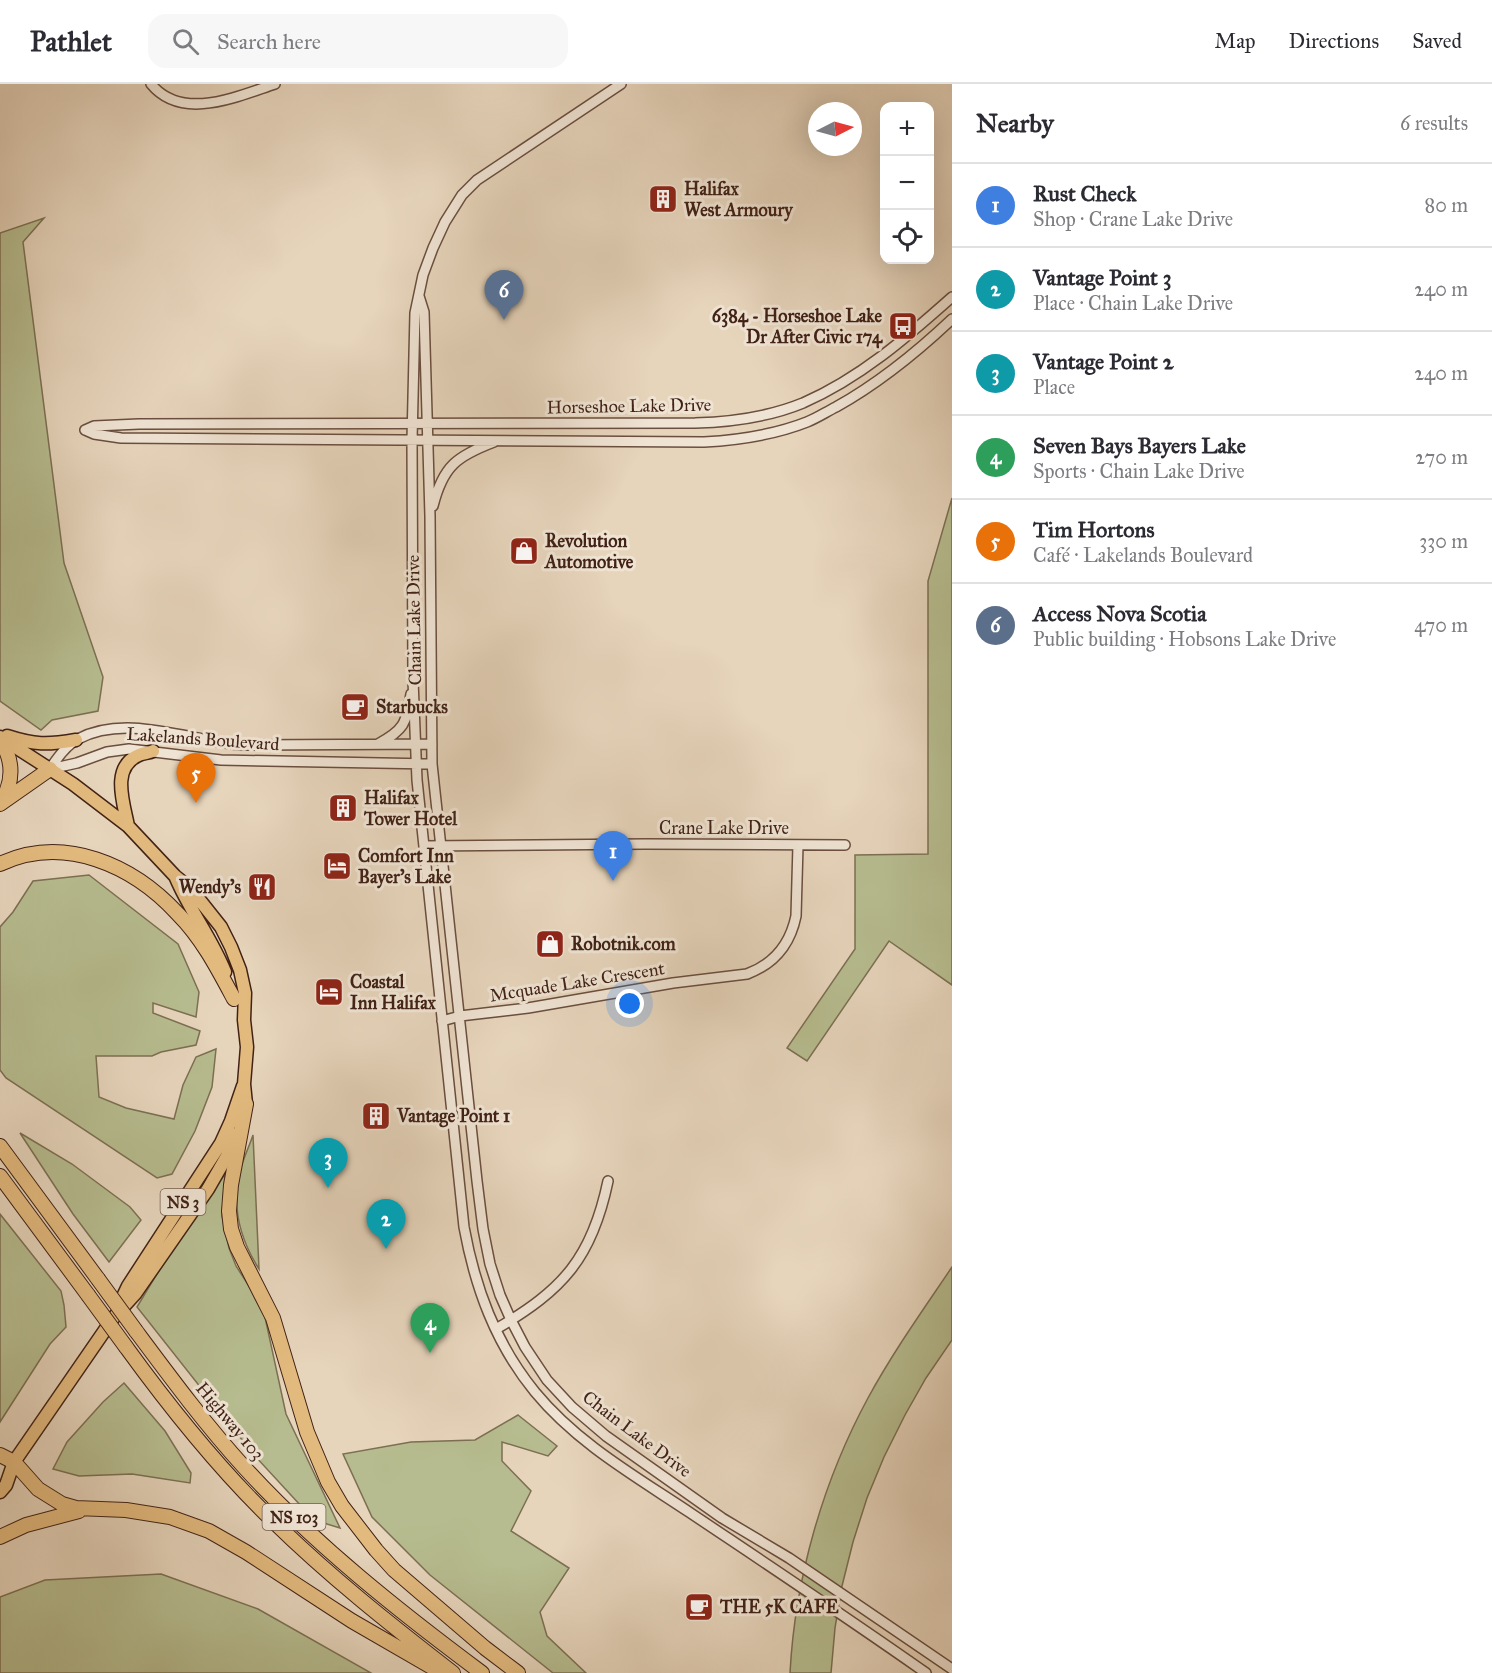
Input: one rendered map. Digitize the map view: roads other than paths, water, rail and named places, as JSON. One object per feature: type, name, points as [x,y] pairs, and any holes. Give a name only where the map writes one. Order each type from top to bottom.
[{"type":"highway","points":[[0,737],[11,768],[9,784],[0,804]]},
{"type":"highway","points":[[0,804],[50,769]]},
{"type":"highway","points":[[0,864],[34,853],[66,852],[98,859],[128,874],[156,893],[183,918],[202,944],[234,999]]},
{"type":"highway","points":[[246,1104],[231,1185],[229,1211],[231,1229],[237,1247],[273,1318],[307,1432],[328,1482],[342,1506],[394,1570],[485,1648],[519,1673]]},
{"type":"highway","points":[[0,1133],[43,1204]]},
{"type":"highway","name":"Highway 103","points":[[0,1146],[136,1331],[202,1418],[237,1459],[315,1537],[367,1582],[482,1673]]},
{"type":"highway","name":"Highway 103","points":[[0,1176],[126,1347],[209,1453],[272,1521],[348,1589],[453,1673]]},
{"type":"highway","points":[[0,1455],[14,1462],[28,1480],[56,1501],[76,1508],[126,1510],[170,1517],[209,1531],[246,1552],[351,1621],[442,1673]]},
{"type":"highway","points":[[0,1537],[43,1519],[96,1509]]},
{"type":"main road","points":[[0,737],[39,745],[76,740]]},
{"type":"main road","name":"NS 3","points":[[0,737],[74,784],[128,826],[202,901],[221,927],[240,970],[245,993],[244,1020],[247,1047],[244,1084],[246,1104],[233,1144],[208,1189],[135,1294],[114,1317],[14,1462],[6,1485],[0,1492]]},
{"type":"main road","points":[[128,826],[121,790],[122,777],[127,764],[132,759],[153,751]]},
{"type":"main road","name":"NS 3","points":[[175,876],[183,896],[219,958],[244,1020]]},
{"type":"main road","name":"NS 3","points":[[114,1317],[128,1286],[221,1143],[244,1084]]},
{"type":"main road","name":"NS 3","points":[[0,1473],[14,1462]]},
{"type":"street","points":[[151,84],[159,92],[172,99],[186,104],[200,104],[275,84]]},
{"type":"street","name":"Chain Lake Drive","points":[[621,84],[477,180],[470,187],[453,208],[440,230],[426,267],[415,313],[411,440],[416,763],[464,1227],[484,1305],[518,1367],[535,1392],[559,1418],[601,1454],[926,1673]]},
{"type":"street","name":"Chain Lake Drive","points":[[419,296],[424,312],[428,424],[432,764],[483,1229],[490,1264],[500,1295],[525,1347],[548,1380],[573,1407],[606,1436],[722,1518],[789,1558],[952,1669]]},
{"type":"street","name":"Horseshoe Lake Drive","points":[[952,297],[905,339],[846,381],[802,403],[764,415],[730,421],[695,423],[177,424],[94,426],[85,430],[94,434],[121,438],[176,439],[704,442],[736,440],[781,431],[810,421],[853,397],[894,370],[952,319]]},
{"type":"street","points":[[593,423],[593,440]]},
{"type":"street","points":[[176,439],[177,424]]},
{"type":"street","points":[[269,424],[269,439]]},
{"type":"street","points":[[430,516],[441,479],[452,465],[465,454],[499,440]]},
{"type":"street","points":[[413,606],[431,606]]},
{"type":"street","points":[[376,745],[402,728],[406,719],[413,680]]},
{"type":"street","name":"Lakelands Boulevard","points":[[50,769],[58,756],[76,740],[102,731],[130,728],[151,729],[210,742],[241,746],[432,744]]},
{"type":"street","name":"Lakelands Boulevard","points":[[50,769],[77,763],[107,752],[129,749],[221,760],[432,764]]},
{"type":"street","name":"Crane Lake Drive","points":[[424,846],[645,844],[845,846]]},
{"type":"street","name":"Mcquade Lake Crescent","points":[[442,1021],[460,1016],[528,1008],[756,971],[779,953],[794,927],[798,845]]},
{"type":"street","points":[[496,1329],[549,1293],[574,1266],[596,1226],[603,1207],[608,1181]]},
{"type":"place","name":"Halifax West Armoury","points":[[663,199]]},
{"type":"place","name":"Access Nova Scotia","points":[[504,320]]},
{"type":"place","name":"6384 - Horseshoe Lake Dr After Civic 174","points":[[903,326]]},
{"type":"place","name":"Revolution Automotive","points":[[524,551]]},
{"type":"place","name":"Starbucks","points":[[355,707]]},
{"type":"place","name":"Tim Hortons","points":[[196,803]]},
{"type":"place","name":"Halifax Tower Hotel","points":[[343,808]]},
{"type":"place","name":"Comfort Inn Bayer's Lake","points":[[337,866]]},
{"type":"place","name":"Rust Check","points":[[613,881]]},
{"type":"place","name":"Wendy's","points":[[262,887]]},
{"type":"place","name":"Robotnik.com","points":[[550,944]]},
{"type":"place","name":"Coastal Inn Halifax","points":[[329,992]]},
{"type":"place","name":"Vantage Point 1","points":[[376,1116]]},
{"type":"place","name":"Vantage Point 2","points":[[328,1188]]},
{"type":"place","name":"Vantage Point 3","points":[[386,1249]]},
{"type":"place","name":"Seven Bays Bayers Lake","points":[[430,1353]]},
{"type":"place","name":"THE 5K CAFE","points":[[699,1607]]}]
